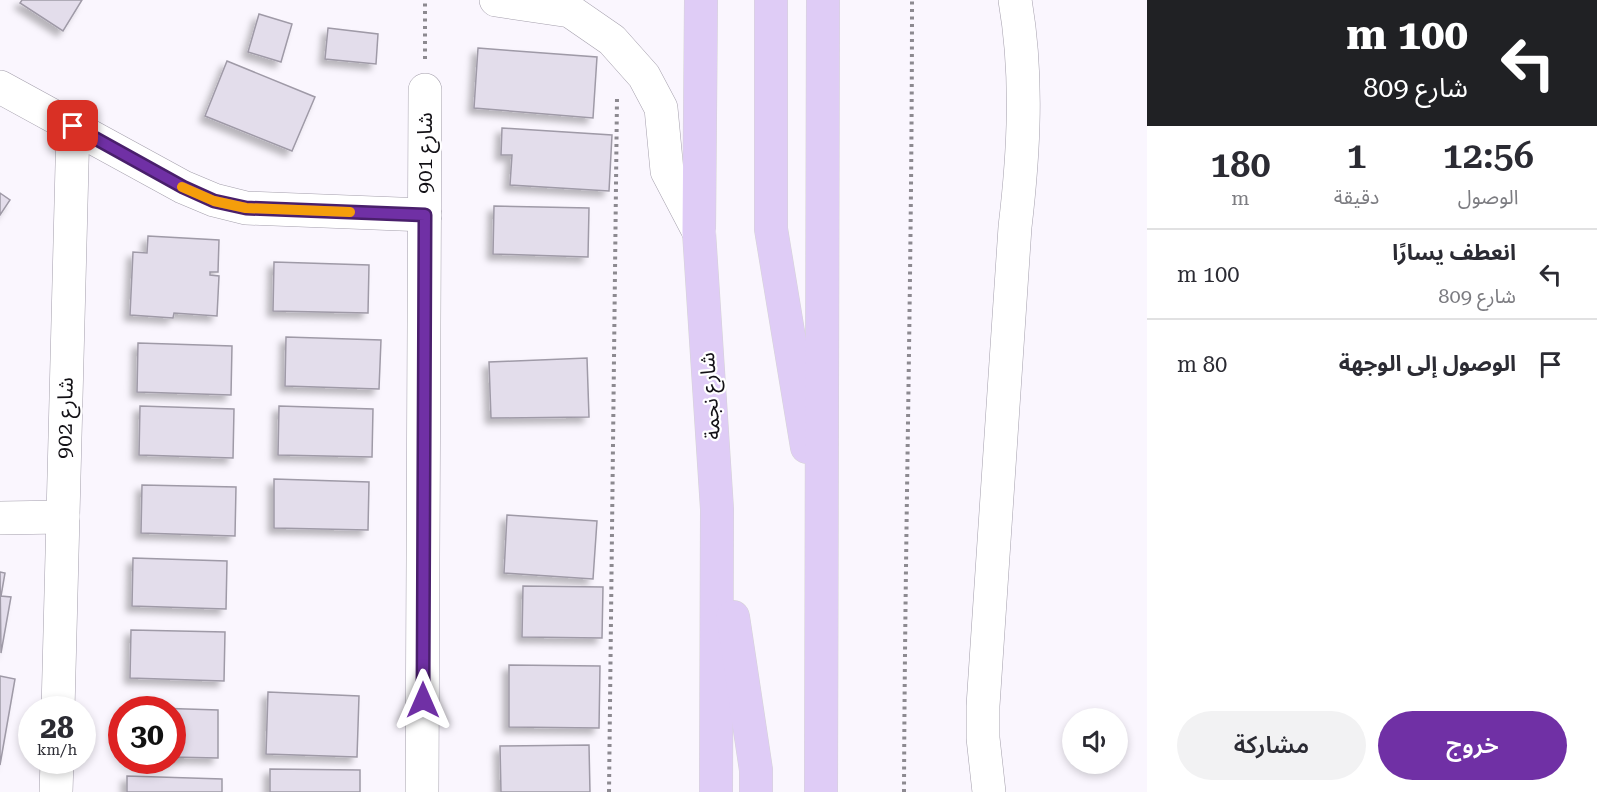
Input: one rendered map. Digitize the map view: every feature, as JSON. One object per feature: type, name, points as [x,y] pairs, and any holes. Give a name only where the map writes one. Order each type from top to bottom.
[{"type":"main road","name":"شارع نجمة","points":[[701,0],[699,232],[717,509],[716,792]]},
{"type":"main road","points":[[771,0],[771,229],[822,540]]},
{"type":"main road","points":[[821,792],[823,0]]},
{"type":"main road","points":[[717,509],[756,771],[756,792]]},
{"type":"street","points":[[496,0],[570,11],[612,40],[644,76],[661,108],[667,171],[699,232]]},
{"type":"street","points":[[989,792],[983,738],[983,706],[1024,113],[1022,56],[1015,0]]},
{"type":"street","points":[[0,87],[183,187],[214,201],[246,208],[425,215]]},
{"type":"street","name":"شارع 901","points":[[423,792],[425,90]]},
{"type":"street","name":"شارع 902","points":[[58,696],[73,126]]},
{"type":"street","points":[[0,518],[63,517]]},
{"type":"street","points":[[56,792],[57,774]]},
{"type":"path","points":[[425,0],[425,90]]},
{"type":"path","points":[[904,792],[912,0]]},
{"type":"path","points":[[609,792],[617,87],[612,40]]},
{"type":"building","points":[[22,0],[82,0],[63,31],[20,3]]},
{"type":"building","points":[[259,14],[292,24],[281,62],[248,52]]},
{"type":"building","points":[[328,28],[378,34],[376,64],[325,59]]},
{"type":"building","points":[[478,48],[597,57],[593,118],[474,108]]},
{"type":"building","points":[[227,61],[315,97],[292,151],[205,116]]},
{"type":"building","points":[[502,128],[612,135],[609,191],[510,185],[512,155],[501,155]]},
{"type":"building","points":[[0,193],[10,200],[0,215]]},
{"type":"building","points":[[494,206],[589,208],[588,257],[493,254]]},
{"type":"building","points":[[148,236],[219,240],[218,272],[210,272],[210,275],[219,276],[217,316],[174,313],[173,318],[130,315],[133,252],[147,253]]},
{"type":"building","points":[[274,262],[369,265],[368,313],[273,311]]},
{"type":"building","points":[[286,337],[381,340],[379,389],[285,386]]},
{"type":"building","points":[[138,343],[232,346],[231,395],[137,392]]},
{"type":"building","points":[[587,358],[589,417],[491,418],[489,362]]},
{"type":"building","points":[[140,406],[234,409],[233,458],[139,455]]},
{"type":"building","points":[[279,406],[373,409],[372,457],[278,455]]},
{"type":"building","points":[[274,479],[369,482],[368,530],[274,528]]},
{"type":"building","points":[[142,485],[236,487],[235,536],[141,533]]},
{"type":"building","points":[[507,515],[597,521],[593,579],[504,573]]},
{"type":"building","points":[[133,558],[227,561],[226,609],[132,606]]},
{"type":"building","points":[[0,572],[5,573],[1,596],[11,597],[1,653]]},
{"type":"building","points":[[523,586],[603,587],[602,638],[522,637]]},
{"type":"building","points":[[131,630],[225,632],[224,681],[130,678]]},
{"type":"building","points":[[509,665],[600,666],[599,728],[509,727]]},
{"type":"building","points":[[0,676],[15,679],[0,765]]},
{"type":"building","points":[[268,692],[359,696],[357,757],[266,754]]},
{"type":"building","points":[[186,709],[218,710],[218,758],[186,757]]},
{"type":"building","points":[[589,745],[590,792],[501,792],[500,746]]},
{"type":"building","points":[[270,769],[360,770],[360,792],[270,792]]},
{"type":"building","points":[[127,776],[222,779],[222,792],[127,792]]},
{"type":"slow traffic","points":[[182,187],[214,201],[246,208],[350,212]]},
{"type":"route","points":[[73,126],[183,187],[214,201],[246,208],[425,215],[423,700]]}]
